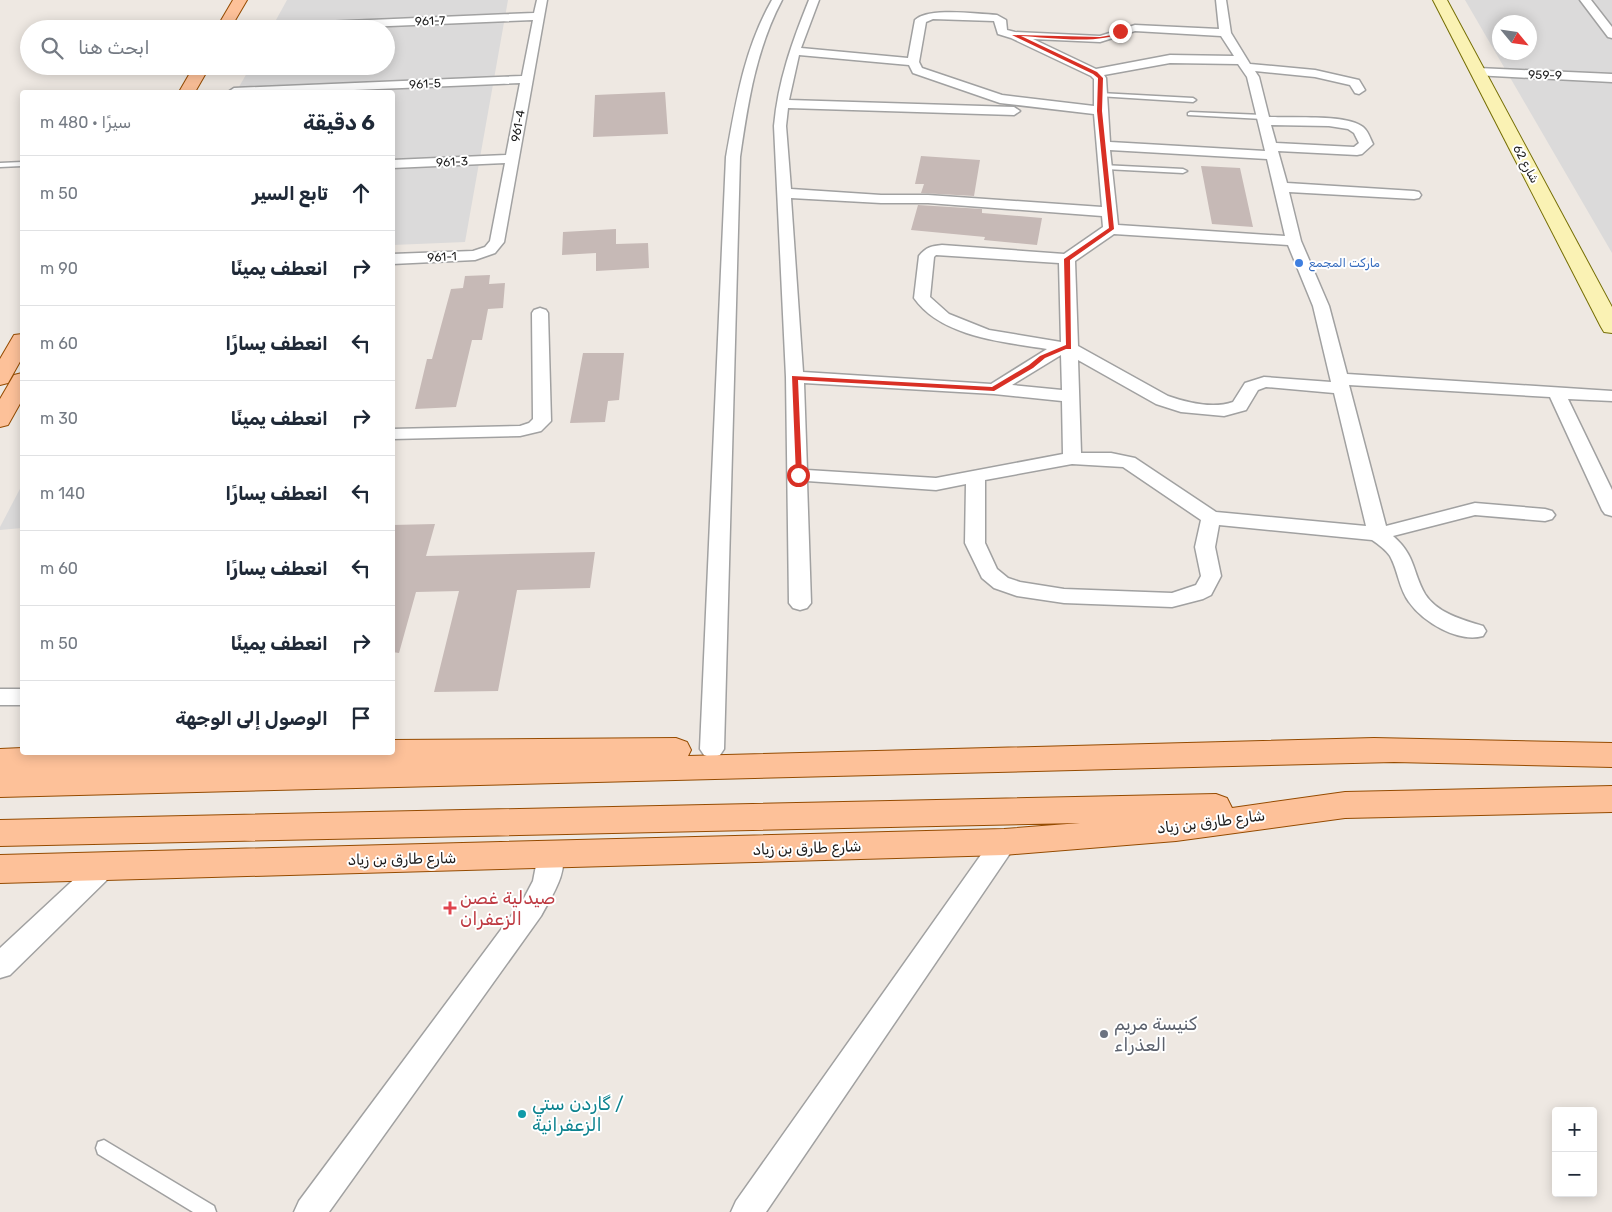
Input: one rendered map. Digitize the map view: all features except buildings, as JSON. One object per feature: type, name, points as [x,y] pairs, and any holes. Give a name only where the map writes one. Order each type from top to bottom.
[{"type":"main road","points":[[228,20],[240,0]]},
{"type":"main road","points":[[188,90],[197,75]]},
{"type":"main road","points":[[0,378],[20,343]]},
{"type":"main road","points":[[0,420],[20,384]]},
{"type":"main road","points":[[395,752],[712,750],[1138,742],[1392,751],[1612,755]]},
{"type":"main road","points":[[0,785],[1392,751]]},
{"type":"main road","points":[[0,761],[131,755]]},
{"type":"main road","name":"شارع طارق بن زياد","points":[[0,869],[1004,842],[1176,828],[1345,805],[1612,799]]},
{"type":"main road","points":[[0,833],[1345,805]]},
{"type":"street","name":"961-4","points":[[490,250],[497,242],[542,0]]},
{"type":"street","points":[[712,750],[733,157],[741,108],[756,43],[777,0]]},
{"type":"street","points":[[800,603],[795,378],[780,126],[782,104],[794,51],[814,0]]},
{"type":"street","points":[[1221,0],[1225,33],[1252,76],[1294,241],[1321,306],[1378,534],[1398,551],[1417,599],[1437,618],[1460,628],[1475,631]]},
{"type":"street","name":"شارع 62","points":[[1440,0],[1612,327]]},
{"type":"street","points":[[1585,0],[1612,35]]},
{"type":"street","points":[[1100,103],[1045,104],[1000,99],[917,70],[913,62],[920,20],[932,16],[979,12],[1000,20],[1002,32],[1014,35],[1095,73],[1100,78],[1103,146],[1112,229]]},
{"type":"street","name":"961-7","points":[[395,22],[539,16]]},
{"type":"street","points":[[1597,16],[1612,16]]},
{"type":"street","points":[[1014,35],[1100,39],[1113,36],[1126,29],[1135,28],[1225,33]]},
{"type":"street","points":[[794,51],[913,62]]},
{"type":"street","points":[[1095,73],[1170,59],[1244,63],[1325,75],[1355,83],[1359,90]]},
{"type":"street","name":"959-9","points":[[1478,72],[1612,78]]},
{"type":"street","name":"961-5","points":[[279,90],[527,79]]},
{"type":"street","points":[[782,104],[1018,111],[1045,104]]},
{"type":"street","points":[[1103,146],[1271,151],[1345,151],[1357,150],[1366,144],[1359,129],[1349,125],[1336,122],[1263,119]]},
{"type":"street","name":"961-3","points":[[395,164],[512,159]]},
{"type":"street","points":[[1280,187],[1414,195]]},
{"type":"street","points":[[784,193],[881,199],[928,199],[1110,212]]},
{"type":"street","points":[[1294,241],[1112,229],[1067,259],[942,250],[932,251],[927,256],[922,298],[943,317],[985,334],[1067,347],[1162,400],[1181,408],[1224,411],[1240,406],[1251,387],[1264,382],[1341,383],[1612,396]]},
{"type":"street","name":"961-1","points":[[395,259],[475,255],[490,250]]},
{"type":"street","points":[[1067,259],[1067,347],[1072,458]]},
{"type":"street","points":[[395,434],[520,431],[535,427],[542,421],[540,313]]},
{"type":"street","points":[[994,389],[1031,367],[1043,357],[1067,347]]},
{"type":"street","points":[[795,378],[994,389],[1069,396]]},
{"type":"street","points":[[1556,392],[1612,510]]},
{"type":"street","points":[[798,475],[936,484],[1072,458],[1111,459],[1128,462],[1141,469],[1211,518],[1378,534],[1475,509],[1545,515]]},
{"type":"street","points":[[976,476],[975,543],[989,573],[1001,583],[1017,589],[1064,596],[1172,600],[1196,594],[1204,590],[1211,576],[1204,547],[1211,518]]},
{"type":"street","points":[[0,697],[20,697]]},
{"type":"street","points":[[747,1212],[1004,842]]},
{"type":"street","points":[[310,1212],[532,908],[546,882],[552,855]]},
{"type":"street","points":[[0,966],[106,865]]},
{"type":"lane","points":[[1100,103],[1193,100]]},
{"type":"lane","points":[[1190,114],[1263,119]]},
{"type":"lane","points":[[0,165],[20,164]]},
{"type":"lane","points":[[1105,167],[1182,171]]},
{"type":"lane","points":[[104,1148],[208,1212]]},
{"type":"shaded area","points":[[287,0],[508,0],[465,242],[395,245],[395,90],[237,90],[246,75],[395,75],[395,20],[276,20]]},
{"type":"shaded area","points":[[1465,0],[1612,0],[1612,253],[1500,60],[1537,60],[1537,15],[1492,15],[1492,46]]},
{"type":"shaded area","points":[[20,489],[20,528],[0,530]]},
{"type":"place","name":"ماركت المجمع","points":[[1299,263]]},
{"type":"place","name":"صيدلية غصن الزعفران","points":[[450,908]]},
{"type":"place","name":"كنيسة مريم العذراء","points":[[1104,1034]]},
{"type":"place","name":"گاردن ستي / الزعفرانية","points":[[522,1114]]},
{"type":"route","points":[[798,475],[795,378],[994,389],[1031,367],[1043,357],[1065,347],[1069,348],[1067,259],[1112,229],[1100,111],[1100,78],[1099,75],[1014,35],[1100,39],[1113,36],[1120,31]]}]
